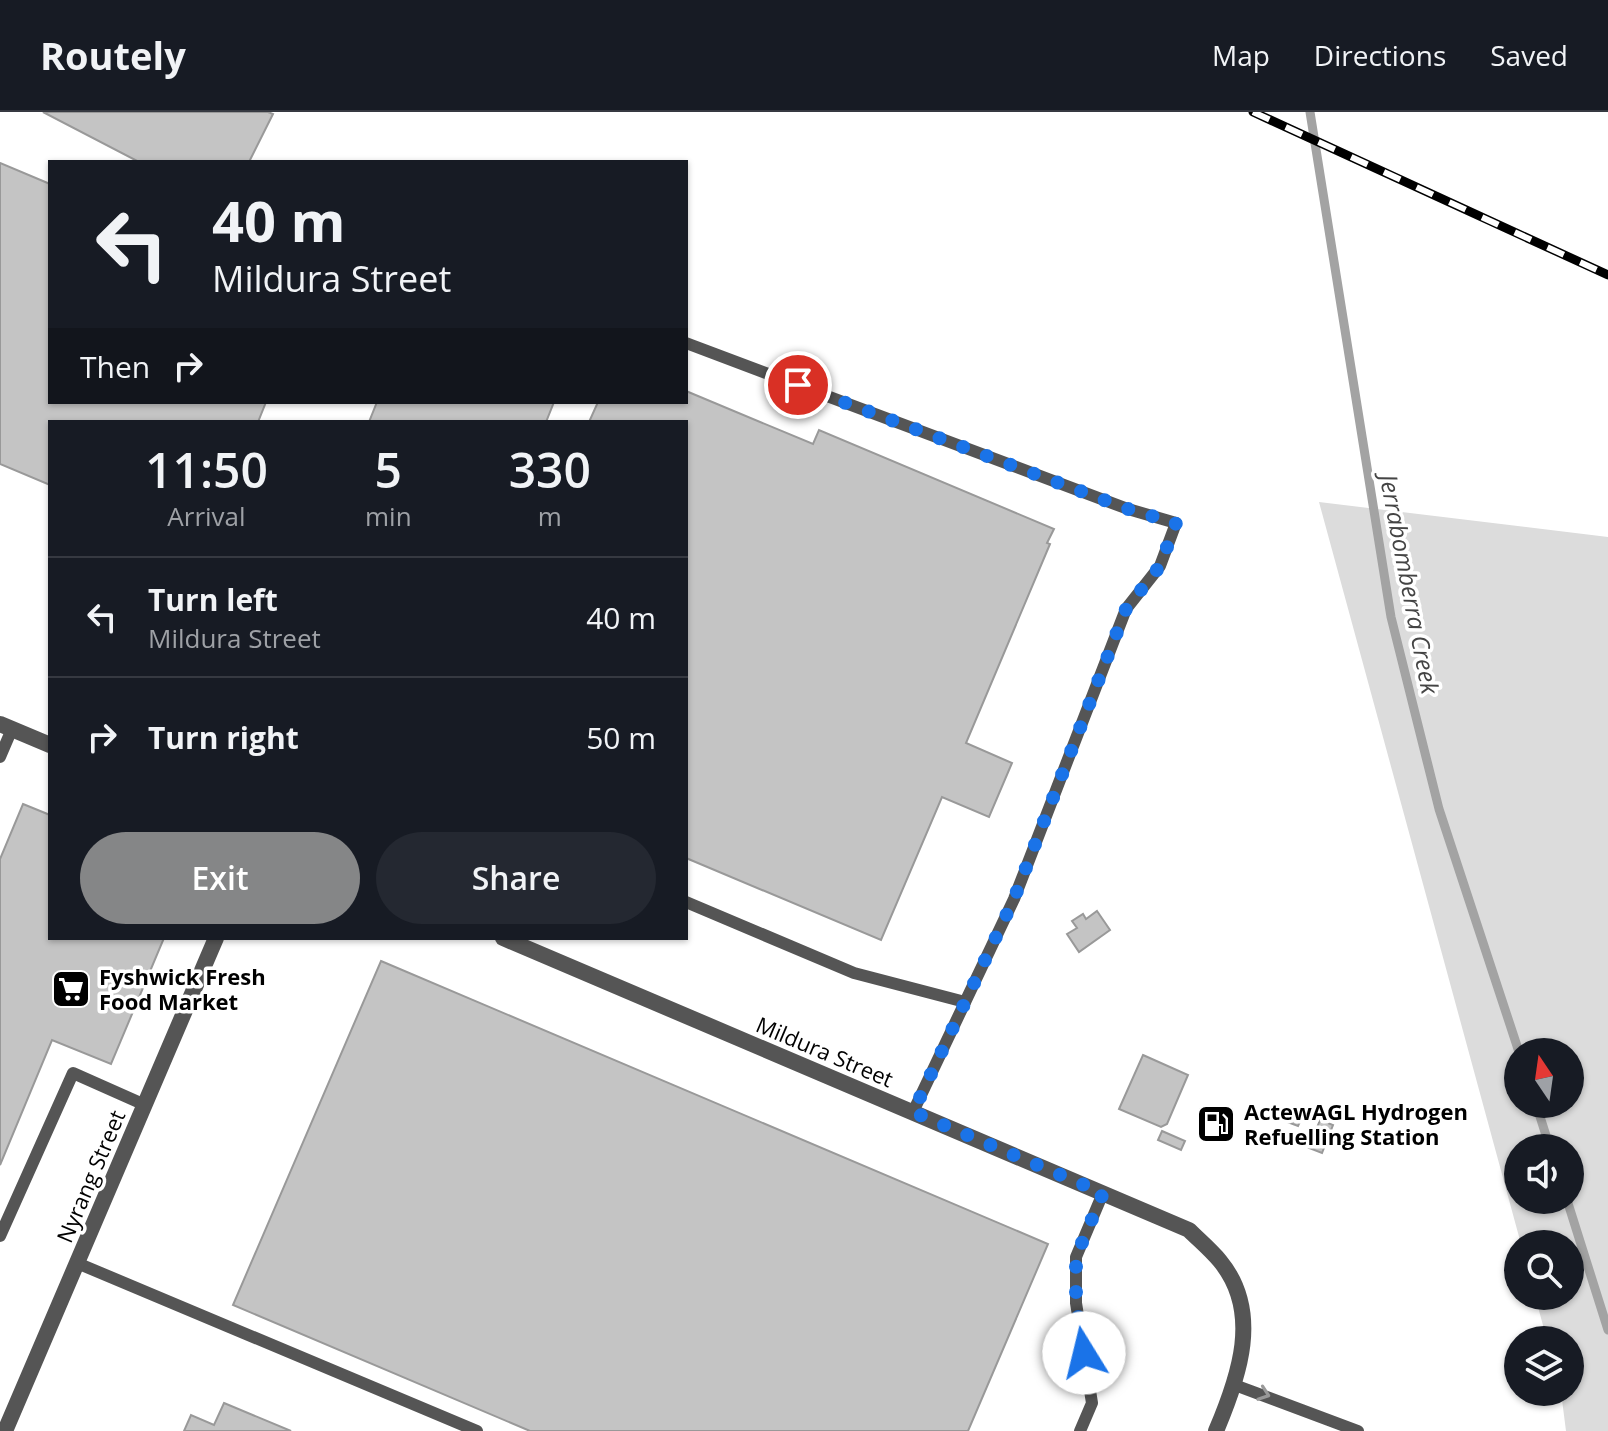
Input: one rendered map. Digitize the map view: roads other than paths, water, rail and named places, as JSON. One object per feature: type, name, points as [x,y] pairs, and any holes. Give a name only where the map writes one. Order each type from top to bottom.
[{"type":"street","points":[[6,727],[48,744]]},
{"type":"street","name":"Nyrang Street","points":[[5,1431],[215,940]]},
{"type":"street","name":"Mildura Street","points":[[508,940],[1189,1230],[1221,1261],[1238,1290],[1245,1319],[1242,1352],[1216,1431]]},
{"type":"lane","points":[[688,344],[1113,503],[1176,523],[1160,566],[1126,609],[1014,899],[913,1112]]},
{"type":"lane","points":[[0,757],[6,727]]},
{"type":"lane","points":[[688,903],[854,973],[965,1002]]},
{"type":"lane","points":[[0,1236],[73,1073],[145,1105]]},
{"type":"lane","points":[[1080,1431],[1092,1403],[1076,1303],[1076,1257],[1103,1193]]},
{"type":"lane","points":[[77,1263],[477,1431]]},
{"type":"lane","points":[[1232,1384],[1353,1430]]},
{"type":"waterway","name":"Jerrabomberra Creek","points":[[1310,112],[1391,617],[1439,809],[1514,1038]]},
{"type":"waterway","name":"Jerrabomberra Creek","points":[[1540,1118],[1546,1134]]},
{"type":"waterway","name":"Jerrabomberra Creek","points":[[1571,1214],[1608,1330]]},
{"type":"railway","points":[[1253,112],[1608,275]]},
{"type":"place","name":"Fyshwick Fresh Food Market","points":[[71,989]]},
{"type":"place","name":"ActewAGL Hydrogen Refuelling Station","points":[[1216,1124]]}]
